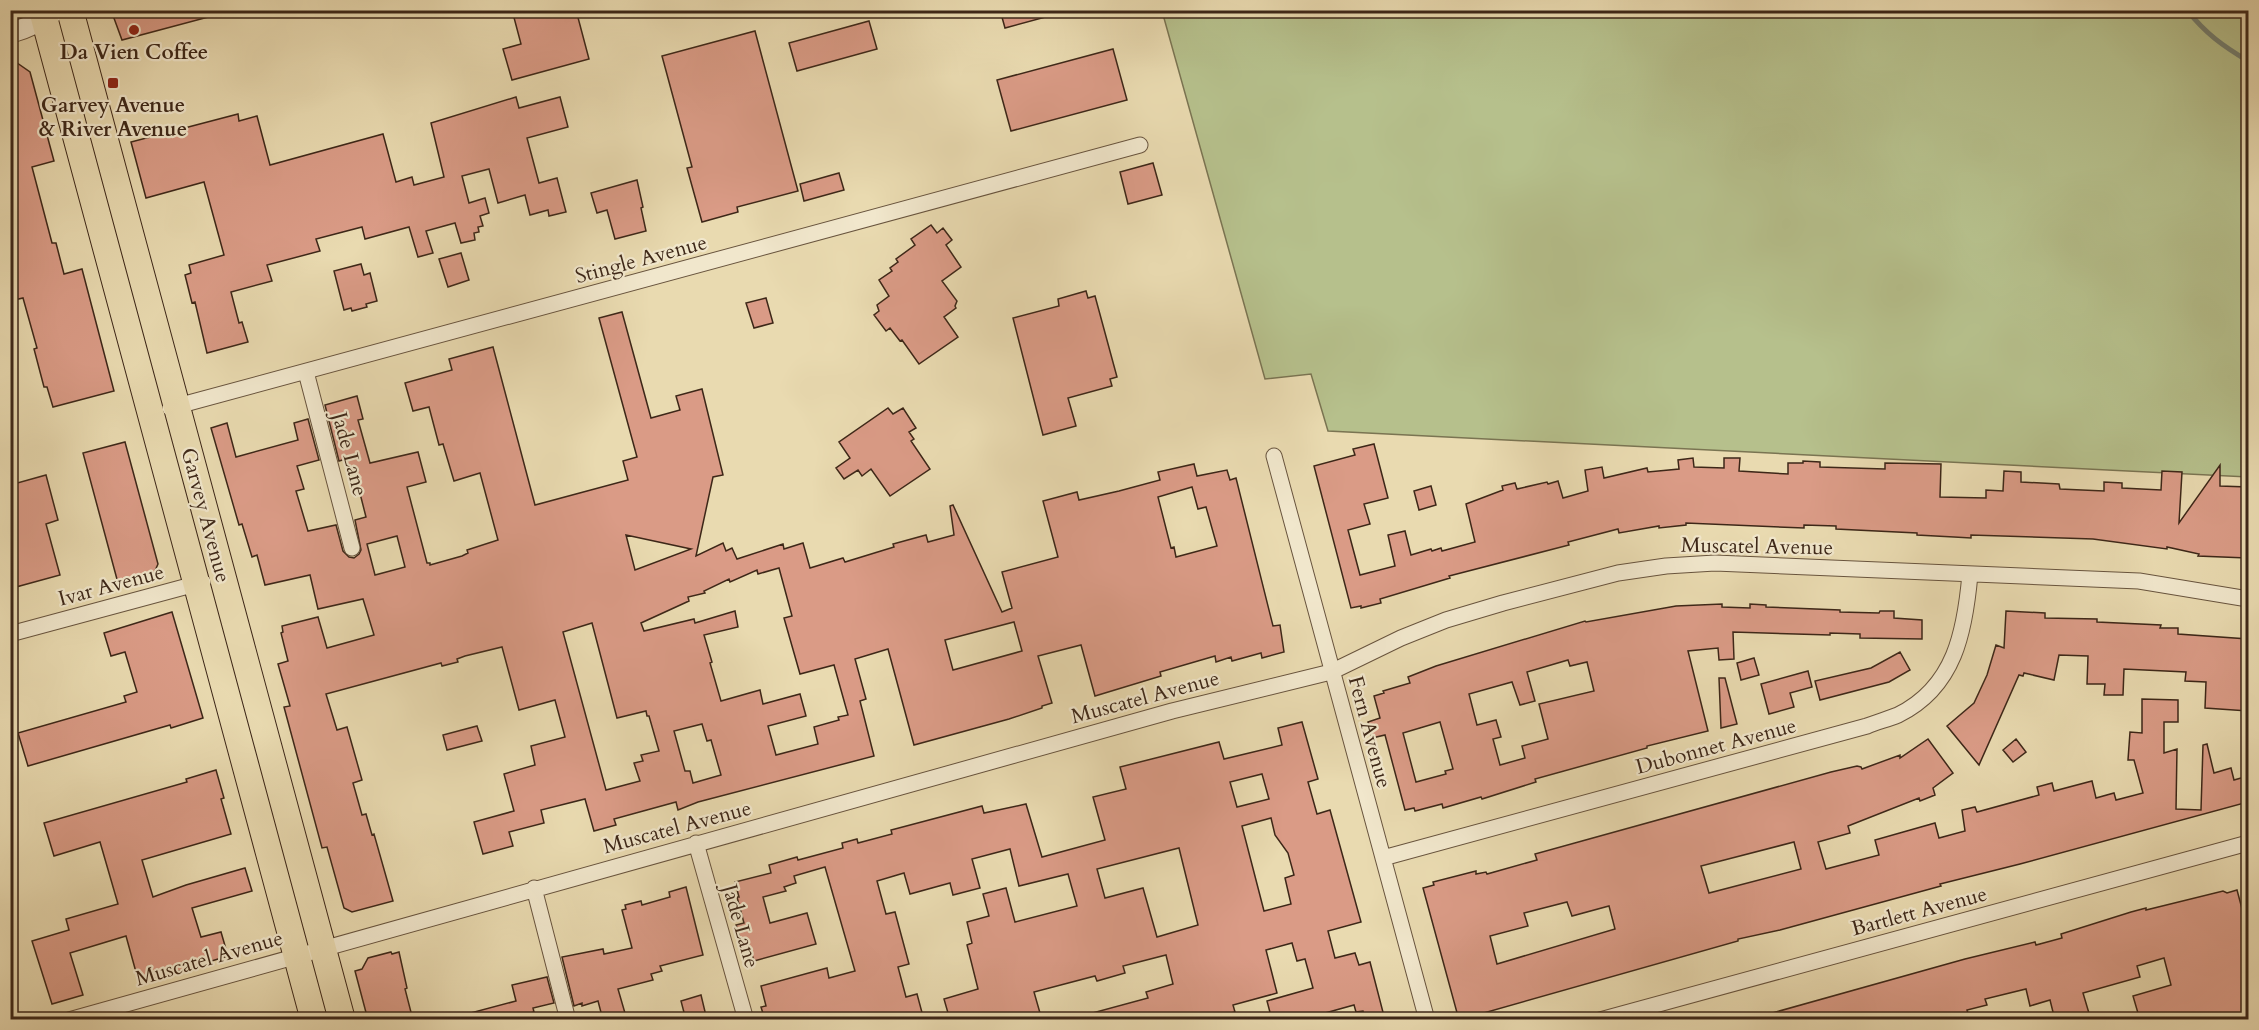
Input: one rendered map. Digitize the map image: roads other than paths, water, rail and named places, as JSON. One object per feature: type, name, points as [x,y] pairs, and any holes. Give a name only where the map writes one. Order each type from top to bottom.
[{"type":"main road","name":"Garvey Avenue","points":[[70,10],[342,1020]]},
{"type":"main road","name":"Garvey Avenue","points":[[48,13],[314,1020]]},
{"type":"street","points":[[10,33],[28,28],[48,13]]},
{"type":"street","name":"Stingle Avenue","points":[[152,413],[1140,145]]},
{"type":"street","name":"Jade Lane","points":[[306,372],[352,548]]},
{"type":"street","name":"Fern Avenue","points":[[1274,456],[1427,1020]]},
{"type":"street","name":"Muscatel Avenue","points":[[69,1020],[1218,698],[1331,672],[1401,638],[1446,620],[1618,573],[1666,566],[1715,563],[2139,581],[2248,599]]},
{"type":"street","name":"Dubonnet Avenue","points":[[1383,858],[1867,726],[1898,715],[1922,699],[1940,680],[1954,656],[1965,621],[1970,574]]},
{"type":"street","name":"Ivar Avenue","points":[[10,634],[223,576]]},
{"type":"street","name":"Jade Lane","points":[[696,843],[746,1020]]},
{"type":"street","name":"Bartlett Avenue","points":[[1600,1020],[2248,843]]},
{"type":"street","points":[[534,888],[568,1020]]},
{"type":"waterway","points":[[2187,10],[2215,39],[2248,61]]},
{"type":"place","name":"Da Vien Coffee","points":[[134,30]]},
{"type":"place","name":"Garvey Avenue & River Avenue","points":[[113,83]]}]
